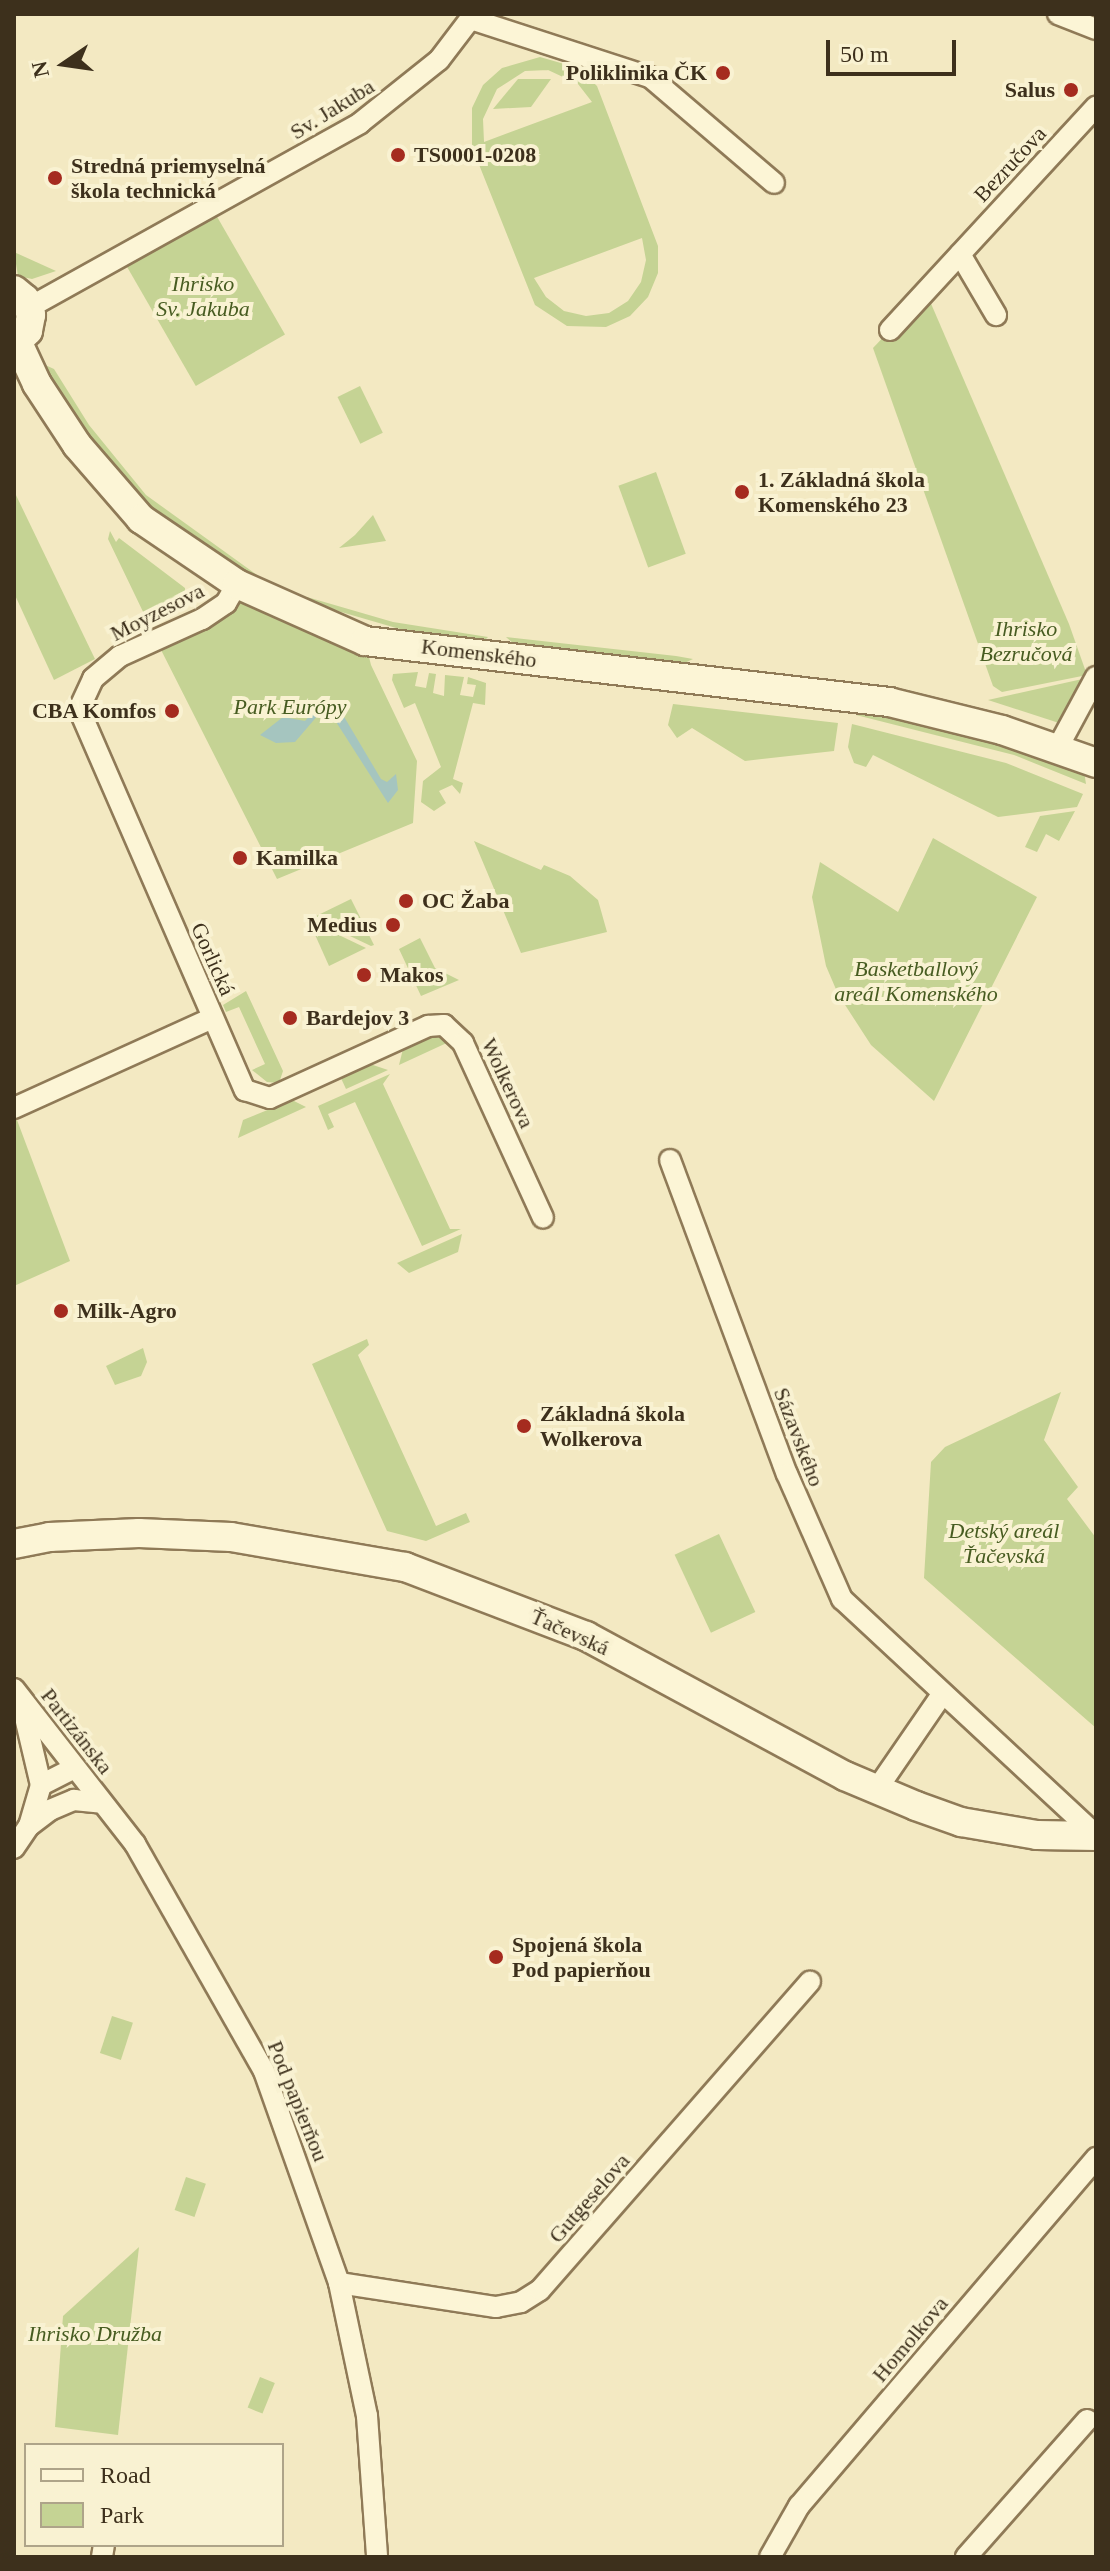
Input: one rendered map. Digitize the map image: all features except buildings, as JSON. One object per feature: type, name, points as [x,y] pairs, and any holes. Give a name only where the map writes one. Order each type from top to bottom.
[{"type":"street","points":[[1058,14],[1096,29]]},
{"type":"street","name":"Sv. Jakuba","points":[[22,299],[363,121],[439,60],[472,16],[650,77],[774,183]]},
{"type":"street","name":"Bezručova","points":[[890,330],[1096,107]]},
{"type":"street","points":[[960,254],[996,315]]},
{"type":"street","points":[[16,344],[28,331],[22,299]]},
{"type":"street","name":"Komenského","points":[[16,344],[50,405],[106,483],[181,550],[237,584],[365,641],[847,696],[943,714],[1096,763]]},
{"type":"street","name":"Moyzesova","points":[[81,720],[82,694],[93,679],[120,656],[202,619],[226,603],[237,584]]},
{"type":"street","points":[[1057,749],[1096,677]]},
{"type":"street","name":"Gorlická","points":[[14,1108],[212,1018],[81,720]]},
{"type":"street","name":"Wolkerova","points":[[212,1018],[245,1090],[270,1098],[428,1026],[452,1029],[543,1218]]},
{"type":"street","name":"Sázavského","points":[[670,1160],[787,1474],[842,1599],[941,1696],[1096,1835]]},
{"type":"street","name":"Ťačevská","points":[[14,1544],[49,1537],[139,1533],[231,1537],[405,1567],[586,1636],[877,1789],[961,1822],[1037,1835],[1096,1835]]},
{"type":"street","points":[[14,1848],[29,1826],[41,1785],[16,1691]]},
{"type":"street","name":"Partizánska","points":[[16,1691],[102,1803]]},
{"type":"street","points":[[877,1789],[941,1696]]},
{"type":"street","points":[[41,1785],[75,1768]]},
{"type":"street","points":[[29,1826],[74,1800],[102,1803]]},
{"type":"street","name":"Pod papierňou","points":[[102,1803],[174,1908],[264,2071],[339,2283],[367,2416],[377,2557]]},
{"type":"street","name":"Gutgeselova","points":[[339,2283],[496,2307],[531,2296],[810,1982]]},
{"type":"street","name":"Homolkova","points":[[770,2557],[799,2506],[1096,2158]]},
{"type":"street","points":[[966,2557],[1087,2420]]},
{"type":"green space","points":[[540,57],[578,68],[597,86],[658,246],[658,273],[648,297],[630,316],[606,327],[567,326],[535,305],[472,147],[472,108],[483,85],[502,68]],"holes":[[[548,70],[578,84],[592,102],[484,142],[483,119],[497,89],[525,71]],[[642,238],[646,260],[641,282],[628,301],[609,313],[586,316],[564,311],[546,297],[534,278]]]},
{"type":"green space","points":[[518,79],[551,79],[531,107],[493,109]]},
{"type":"green space","name":"Ihrisko Sv. Jakuba","points":[[212,208],[285,334],[196,386],[123,260]]},
{"type":"green space","points":[[14,252],[56,271],[32,279],[18,276]]},
{"type":"green space","name":"Ihrisko Bezručová","points":[[926,292],[1069,624],[1087,675],[1002,692],[993,686],[873,348]]},
{"type":"green space","points":[[43,364],[54,369],[89,425],[146,495],[257,575],[249,575],[160,515],[128,485],[77,419]]},
{"type":"green space","points":[[360,386],[383,433],[360,444],[338,397]]},
{"type":"green space","points":[[656,472],[686,554],[648,567],[618,486]]},
{"type":"green space","points":[[14,491],[95,659],[54,680],[14,593]]},
{"type":"green space","points":[[373,515],[386,541],[339,548],[355,535]]},
{"type":"green space","points":[[110,531],[116,542],[119,538],[185,588],[185,608],[154,623],[147,620],[108,539]]},
{"type":"green space","name":"Park Európy","points":[[237,584],[365,641],[371,665],[417,761],[413,823],[277,879],[156,640]]},
{"type":"green space","points":[[307,597],[393,622],[488,637],[484,641],[410,632],[300,600]]},
{"type":"green space","points":[[506,637],[693,659],[678,666],[514,644]]},
{"type":"green space","points":[[418,672],[415,686],[426,688],[429,673],[436,674],[433,693],[444,696],[445,675],[464,677],[460,695],[473,697],[476,685],[467,684],[468,677],[486,683],[485,705],[473,703],[453,779],[463,783],[460,794],[452,785],[439,791],[446,803],[434,811],[421,802],[423,781],[441,767],[415,703],[404,708],[392,680],[393,674]]},
{"type":"green space","points":[[1087,678],[1059,723],[988,700]]},
{"type":"green space","points":[[673,704],[838,723],[834,751],[745,761],[692,728],[677,738],[668,725]]},
{"type":"green space","points":[[862,711],[978,735],[1084,771],[1086,784],[1014,755],[856,715]]},
{"type":"green space","points":[[852,724],[1006,763],[1083,794],[1077,807],[998,817],[873,755],[866,767],[854,763],[848,747]]},
{"type":"green space","points":[[1075,811],[1059,841],[1046,834],[1037,852],[1025,847],[1040,816]]},
{"type":"green space","name":"Basketballový areál Komenského","points":[[933,838],[1037,897],[934,1101],[871,1045],[838,994],[826,966],[812,897],[820,862],[898,912]]},
{"type":"green space","points":[[474,841],[541,870],[544,865],[570,876],[598,900],[607,932],[521,953]]},
{"type":"green space","points":[[351,899],[374,945],[312,918]]},
{"type":"green space","points":[[318,925],[366,948],[329,966],[312,928]]},
{"type":"green space","points":[[420,938],[435,968],[459,980],[421,996],[399,949]]},
{"type":"green space","points":[[246,991],[283,1071],[279,1083],[267,1082],[252,1070],[265,1064],[239,1007],[226,1012],[223,1005]]},
{"type":"green space","points":[[431,1035],[451,1041],[399,1065],[403,1049]]},
{"type":"green space","points":[[367,1063],[388,1070],[346,1089],[340,1076]]},
{"type":"green space","points":[[390,1074],[383,1084],[450,1229],[461,1229],[422,1246],[355,1102],[328,1114],[334,1127],[328,1130],[318,1106]]},
{"type":"green space","points":[[292,1100],[306,1107],[238,1138],[243,1120]]},
{"type":"green space","points":[[14,1112],[70,1261],[14,1286]]},
{"type":"green space","points":[[462,1234],[458,1252],[409,1273],[397,1263]]},
{"type":"green space","points":[[367,1339],[369,1345],[358,1355],[436,1526],[466,1513],[470,1522],[426,1541],[387,1531],[312,1364]]},
{"type":"green space","points":[[143,1348],[147,1362],[141,1376],[115,1385],[106,1366]]},
{"type":"green space","name":"Detský areál Ťačevská","points":[[1061,1392],[1044,1440],[1078,1487],[1067,1499],[1096,1538],[1096,1728],[924,1578],[931,1462],[945,1447]]},
{"type":"green space","points":[[719,1534],[755,1612],[711,1633],[675,1555]]},
{"type":"green space","points":[[112,2016],[133,2023],[121,2060],[100,2053]]},
{"type":"green space","points":[[186,2177],[206,2184],[194,2217],[175,2210]]},
{"type":"green space","name":"Ihrisko Družba","points":[[139,2247],[118,2435],[55,2427],[63,2316]]},
{"type":"green space","points":[[260,2377],[275,2383],[262,2414],[248,2408]]},
{"type":"water","points":[[321,703],[343,715],[381,779],[387,782],[396,774],[398,790],[388,803],[331,714],[319,714],[295,742],[276,743],[260,735],[283,717],[305,721]]},
{"type":"place","name":"Poliklinika ČK","points":[[723,73]]},
{"type":"place","name":"Salus","points":[[1071,90]]},
{"type":"place","name":"TS0001-0208","points":[[398,155]]},
{"type":"place","name":"Stredná priemyselná škola technická","points":[[55,178]]},
{"type":"place","name":"1. Základná škola Komenského 23","points":[[742,492]]},
{"type":"place","name":"CBA Komfos","points":[[172,711]]},
{"type":"place","name":"Kamilka","points":[[240,858]]},
{"type":"place","name":"OC Žaba","points":[[406,901]]},
{"type":"place","name":"Medius","points":[[393,925]]},
{"type":"place","name":"Makos","points":[[364,975]]},
{"type":"place","name":"Bardejov 3","points":[[290,1018]]},
{"type":"place","name":"Milk-Agro","points":[[61,1311]]},
{"type":"place","name":"Základná škola Wolkerova","points":[[524,1426]]},
{"type":"place","name":"Spojená škola Pod papierňou","points":[[496,1957]]}]
